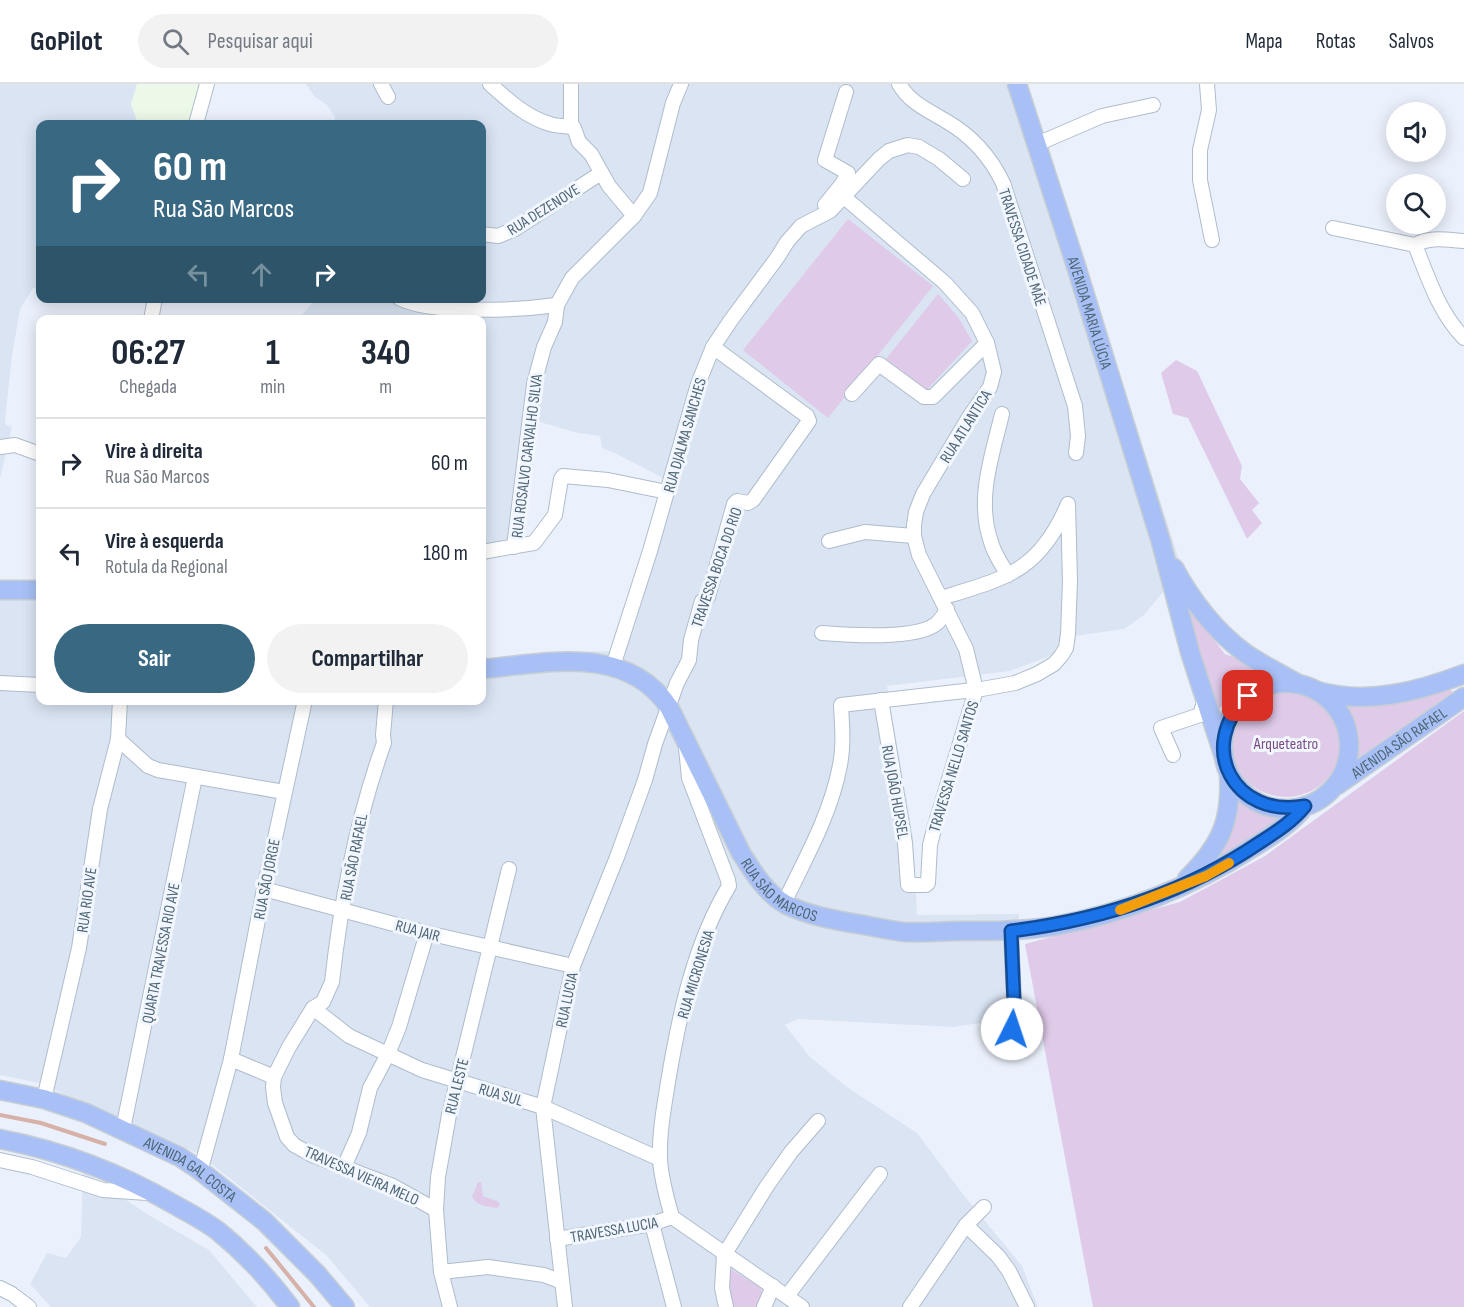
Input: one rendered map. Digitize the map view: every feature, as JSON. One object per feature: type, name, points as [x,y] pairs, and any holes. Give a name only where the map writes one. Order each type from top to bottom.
[{"type":"main road","name":"AVENIDA MARIA LÚCIA","points":[[1017,84],[1077,266],[1161,542],[1204,702],[1227,766]]},
{"type":"main road","name":"AVENIDA MARIA LÚCIA","points":[[1161,542],[1182,583],[1204,614],[1224,636],[1246,654],[1299,685]]},
{"type":"main road","points":[[0,590],[36,590]]},
{"type":"main road","name":"RUA SÃO MARCOS","points":[[486,669],[573,662],[613,666],[640,678],[661,695],[669,707],[741,853],[755,876],[784,903],[807,913],[904,932],[1011,931],[1054,926],[1119,910],[1206,876],[1253,848],[1290,821],[1305,806]]},
{"type":"main road","name":"AVENIDA SÃO RAFAEL","points":[[1317,691],[1351,696],[1381,697],[1436,685],[1464,674]]},
{"type":"main road","points":[[1286,683],[1317,691],[1335,707],[1347,728],[1348,760],[1342,775],[1333,788],[1320,799],[1305,806],[1289,809],[1274,808],[1259,803],[1242,791],[1227,766],[1223,743],[1225,730],[1238,706],[1248,696],[1266,686],[1286,683]]},
{"type":"main road","name":"AVENIDA SÃO RAFAEL","points":[[1333,788],[1464,697]]},
{"type":"main road","name":"RUA SÃO MARCOS","points":[[1182,885],[1215,848],[1223,832],[1230,797],[1227,766]]},
{"type":"main road","name":"AVENIDA GAL COSTA","points":[[0,1090],[44,1099],[86,1113],[180,1157],[264,1221],[317,1274],[345,1307]]},
{"type":"main road","points":[[0,1139],[35,1146],[108,1170],[154,1193],[216,1230],[266,1277],[290,1307]]},
{"type":"street","points":[[197,120],[207,84]]},
{"type":"street","points":[[381,84],[388,97]]},
{"type":"street","points":[[490,84],[509,101],[538,120],[555,126],[571,126]]},
{"type":"street","points":[[571,84],[571,126],[579,142],[591,154],[601,172],[634,216]]},
{"type":"street","name":"RUA ROSALVO CARVALHO SILVA","points":[[514,546],[534,384],[544,347],[555,322],[557,305],[572,278],[634,216],[650,193],[673,103],[681,84]]},
{"type":"street","name":"TRAVESSA CIDADE MÃE","points":[[899,84],[916,104],[948,122],[982,149],[993,163],[1003,183],[1075,405],[1078,436],[1076,453]]},
{"type":"street","points":[[1207,84],[1209,110],[1200,150],[1200,180],[1212,240]]},
{"type":"street","name":"RUA DJALMA SANCHES","points":[[613,666],[698,384],[713,347],[787,242],[826,204],[842,184],[848,172],[825,160],[846,92]]},
{"type":"street","points":[[1037,144],[1073,126],[1102,116],[1153,105]]},
{"type":"street","name":"RUA DJALMA SANCHES","points":[[801,226],[825,215],[889,151],[908,145],[928,151],[963,179]]},
{"type":"street","name":"RUA DEZENOVE","points":[[486,234],[498,236],[515,229],[601,172]]},
{"type":"street","name":"RUA ATLANTICA","points":[[844,196],[945,283],[972,312],[987,343],[994,372],[993,380],[923,494],[916,512],[914,536],[919,555],[944,604]]},
{"type":"street","points":[[1332,228],[1418,243],[1464,242]]},
{"type":"street","points":[[1418,243],[1447,318],[1464,338]]},
{"type":"street","points":[[413,303],[442,308],[528,308],[557,305]]},
{"type":"street","points":[[852,394],[876,365],[881,364],[924,397],[933,397],[987,343]]},
{"type":"street","name":"TRAVESSA BOCA DO RIO","points":[[669,707],[677,683],[689,660],[691,640],[702,602],[708,597],[734,504],[737,501],[748,503],[753,500],[808,424],[809,419],[713,347]]},
{"type":"street","points":[[1002,414],[987,472],[984,496],[990,541],[1008,575]]},
{"type":"street","points":[[0,447],[15,445],[36,453]]},
{"type":"street","name":"RUA ROSALVO CARVALHO SILVA","points":[[486,551],[534,543],[555,515],[561,479],[564,476],[626,482],[667,492]]},
{"type":"street","points":[[784,903],[818,832],[832,795],[842,750],[841,705],[976,690],[1016,683],[1054,664],[1061,656],[1066,648],[1070,581],[1068,504],[1048,543],[1033,559],[1008,575],[944,604],[942,618],[934,626],[912,632],[853,635],[822,633]]},
{"type":"street","points":[[829,541],[866,532],[914,536]]},
{"type":"street","name":"TRAVESSA NELLO SANTOS","points":[[908,885],[928,883],[930,845],[976,690],[966,649],[944,604]]},
{"type":"street","points":[[0,682],[36,685]]},
{"type":"street","name":"RUA JOÃO HUPSEL","points":[[881,700],[905,843],[908,885]]},
{"type":"street","points":[[1173,755],[1161,728],[1200,715],[1204,702]]},
{"type":"street","name":"RUA RIO AVE","points":[[44,1099],[79,948],[100,809],[118,739],[120,705]]},
{"type":"street","name":"RUA SÃO JORGE","points":[[203,1173],[202,1165],[231,1059],[264,889],[304,705]]},
{"type":"street","name":"RUA SÃO RAFAEL","points":[[313,1008],[323,1002],[332,982],[352,851],[362,807],[384,743],[386,705]]},
{"type":"street","name":"RUA LUCIA","points":[[565,1307],[543,1107],[573,966],[617,857],[669,707]]},
{"type":"street","points":[[118,739],[148,766],[158,770],[284,792]]},
{"type":"street","name":"RUA MICRONESIA","points":[[672,1218],[660,1159],[664,1106],[679,1027],[695,965],[729,886],[689,778],[686,740]]},
{"type":"street","name":"QUARTA TRAVESSA RIO AVE","points":[[123,1129],[195,777]]},
{"type":"street","name":"RUA LESTE","points":[[450,1307],[441,1272],[436,1210],[442,1146],[509,869]]},
{"type":"street","name":"RUA JAIR","points":[[264,889],[427,933],[573,966]]},
{"type":"street","points":[[1004,1036],[1012,1029],[1011,931]]},
{"type":"street","points":[[344,1167],[359,1133],[370,1088],[399,1027],[427,933]]},
{"type":"street","points":[[231,1059],[274,1077],[313,1008]]},
{"type":"street","name":"RUA SUL","points":[[313,1008],[349,1036],[422,1070],[543,1107],[660,1159]]},
{"type":"street","name":"TRAVESSA VIEIRA MELO","points":[[274,1077],[275,1103],[287,1137],[294,1145],[312,1155],[393,1186],[436,1210]]},
{"type":"street","points":[[726,1307],[722,1288],[724,1255],[767,1186],[791,1152],[818,1121]]},
{"type":"street","points":[[0,1160],[32,1167],[103,1190],[154,1193]]},
{"type":"street","points":[[787,1296],[880,1174]]},
{"type":"street","points":[[910,1307],[966,1225],[984,1207]]},
{"type":"street","points":[[672,1218],[802,1307]]},
{"type":"street","name":"TRAVESSA LUCIA","points":[[556,1239],[652,1224],[672,1218]]},
{"type":"street","points":[[652,1224],[674,1307]]},
{"type":"street","points":[[966,1225],[1010,1271],[1027,1307]]},
{"type":"street","points":[[441,1272],[488,1267],[544,1275],[562,1282]]},
{"type":"street","points":[[764,1307],[773,1286]]},
{"type":"street","points":[[0,1288],[30,1307]]},
{"type":"shaded area","points":[[0,84],[210,84],[200,120],[36,120],[36,288],[33,288],[20,309],[5,419],[6,425],[12,427],[0,479]]},
{"type":"shaded area","points":[[137,84],[205,84],[195,120],[137,120],[131,104]]},
{"type":"shaded area","points":[[306,84],[1027,84],[1182,569],[1144,615],[1124,629],[1067,637],[1050,656],[1010,671],[887,686],[913,837],[917,915],[1019,914],[1018,1018],[952,1027],[798,1019],[785,1025],[809,1056],[847,1087],[917,1133],[962,1193],[1022,1266],[1038,1307],[370,1307],[326,1255],[199,1154],[39,1083],[0,1075],[0,588],[36,593],[36,705],[486,705],[486,662],[575,652],[621,651],[671,482],[602,448],[600,436],[578,433],[533,420],[517,541],[486,548],[486,315],[302,315],[312,303],[486,303],[486,120],[335,120],[327,105],[314,96]]},
{"type":"shaded area","points":[[83,1171],[147,1214],[209,1250],[257,1307],[51,1307],[30,1284],[47,1253],[66,1258],[81,1237]]},
{"type":"green space","points":[[848,219],[933,286],[828,418],[743,350]]},
{"type":"green space","points":[[938,294],[958,317],[972,341],[927,390],[886,359]]},
{"type":"green space","points":[[1176,360],[1197,371],[1242,466],[1240,479],[1259,503],[1252,510],[1262,523],[1247,539],[1188,418],[1173,414],[1161,373]]},
{"type":"green space","points":[[1184,601],[1225,654],[1245,661],[1264,674],[1243,684],[1219,709],[1208,690]]},
{"type":"green space","name":"Arqueteatro","points":[[1286,687],[1307,691],[1325,703],[1337,721],[1341,742],[1337,763],[1325,781],[1307,793],[1286,797],[1265,793],[1247,781],[1235,763],[1231,742],[1235,721],[1247,703],[1265,691]]},
{"type":"green space","points":[[1449,689],[1453,692],[1356,759],[1356,729],[1346,702],[1411,699]]},
{"type":"green space","points":[[1464,711],[1464,1307],[1093,1307],[1025,944],[1180,902],[1265,856]]},
{"type":"green space","points":[[1236,793],[1261,808],[1292,813],[1210,864]]},
{"type":"green space","points":[[478,1182],[481,1182],[483,1196],[499,1202],[500,1205],[497,1208],[480,1204],[472,1197]]},
{"type":"green space","points":[[731,1269],[761,1288],[763,1297],[760,1307],[731,1307],[728,1288]]},
{"type":"waterway","points":[[0,1115],[41,1123],[105,1144]]},
{"type":"waterway","points":[[266,1248],[314,1307]]},
{"type":"slow traffic","points":[[1120,910],[1206,876],[1229,863]]},
{"type":"route","points":[[1012,1029],[1014,1002],[1011,931],[1054,926],[1119,910],[1206,876],[1225,866],[1278,830],[1305,806],[1289,809],[1274,808],[1259,803],[1242,791],[1229,774],[1224,757],[1225,730],[1230,717],[1248,696]]}]
